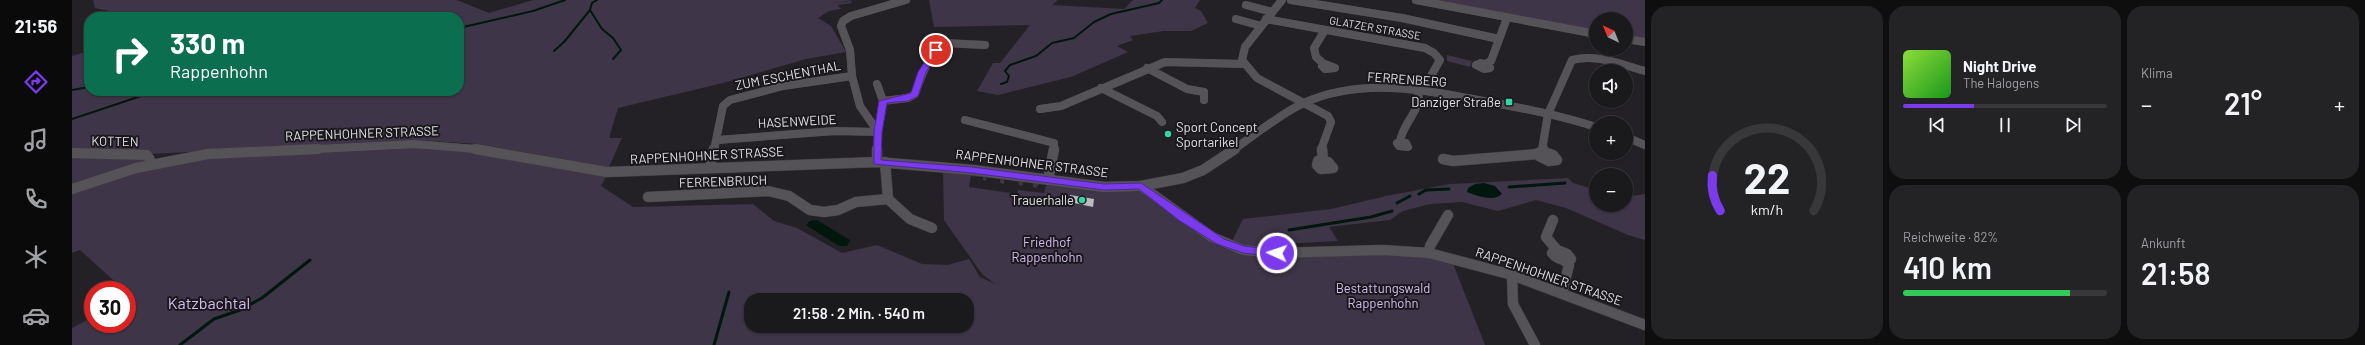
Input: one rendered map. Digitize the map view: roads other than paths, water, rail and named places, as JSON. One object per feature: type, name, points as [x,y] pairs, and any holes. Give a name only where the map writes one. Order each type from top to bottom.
[{"type":"street","points":[[878,132],[860,106],[852,76],[850,50],[841,28],[843,21],[862,12],[906,0]]},
{"type":"street","points":[[1282,0],[1245,47],[1242,56],[1244,64],[1264,82],[1323,113],[1330,119],[1321,151],[1323,161]]},
{"type":"street","points":[[1291,0],[1402,18],[1499,39]]},
{"type":"street","points":[[1416,0],[1589,33]]},
{"type":"street","points":[[1246,5],[1272,12]]},
{"type":"street","points":[[1485,64],[1491,61],[1507,18]]},
{"type":"street","name":"GLATZER STRASSE","points":[[1236,19],[1325,30],[1412,45],[1434,53],[1440,60],[1440,63],[1427,83],[1428,91]]},
{"type":"street","points":[[1324,64],[1316,57],[1314,48],[1325,30]]},
{"type":"street","points":[[1633,40],[1645,42]]},
{"type":"street","points":[[883,101],[908,98],[915,94],[922,72],[944,43],[985,45]]},
{"type":"street","points":[[1443,159],[1453,161],[1540,153],[1548,114],[1570,63],[1575,59],[1594,59],[1645,71]]},
{"type":"street","points":[[1040,109],[1061,106],[1147,68],[1170,61],[1244,64]]},
{"type":"street","points":[[1147,68],[1187,89],[1204,92],[1204,100]]},
{"type":"street","name":"ZUM ESCHENTHAL","points":[[710,167],[718,140],[723,106],[730,99],[801,83],[852,76]]},
{"type":"street","points":[[877,84],[883,101],[878,132],[881,162],[888,199],[910,219],[932,228]]},
{"type":"street","points":[[1101,88],[1140,110],[1157,116],[1162,122]]},
{"type":"street","name":"FERRENBERG","points":[[1141,186],[1168,182],[1203,170],[1304,103],[1340,91],[1376,88],[1428,91],[1548,114],[1589,125]]},
{"type":"street","points":[[1400,142],[1402,134],[1415,110],[1419,96],[1418,90]]},
{"type":"street","points":[[966,120],[1054,143],[1055,146],[1048,180]]},
{"type":"street","name":"HASENWEIDE","points":[[718,140],[835,131],[878,132]]},
{"type":"street","points":[[1633,140],[1645,145]]},
{"type":"street","name":"RAPPENHOHNER STRASSE","points":[[72,189],[149,165],[226,152],[415,144],[492,150],[607,172],[628,173],[710,167],[881,162],[965,169],[1104,187],[1141,186],[1212,237],[1243,250],[1277,253],[1382,250],[1429,254],[1512,275],[1645,325]]},
{"type":"street","name":"KOTTEN","points":[[72,153],[143,155],[150,157],[149,165]]},
{"type":"street","name":"FERRENBRUCH","points":[[648,196],[768,191],[790,196],[810,210],[824,212],[838,210],[856,202],[888,199]]},
{"type":"street","points":[[1429,254],[1430,246],[1448,215]]},
{"type":"street","points":[[1553,220],[1546,237],[1557,250],[1570,257],[1571,260],[1565,261],[1568,265],[1562,293]]},
{"type":"street","points":[[1512,275],[1510,296],[1512,304],[1535,345]]},
{"type":"waterway","points":[[464,27],[533,11],[565,0]]},
{"type":"waterway","points":[[590,10],[592,3],[597,0]]},
{"type":"waterway","points":[[1001,84],[1007,82],[1009,76],[1005,71],[1010,65],[1036,56],[1052,43],[1074,38],[1094,22],[1111,14],[1159,3],[1162,0]]},
{"type":"waterway","points":[[554,51],[564,42],[590,10]]},
{"type":"waterway","points":[[590,10],[602,29],[613,38],[621,50],[613,59]]},
{"type":"waterway","points":[[72,90],[84,88]]},
{"type":"waterway","points":[[72,119],[141,96]]},
{"type":"waterway","points":[[1509,187],[1565,183]]},
{"type":"waterway","points":[[1419,194],[1426,190],[1449,189]]},
{"type":"waterway","points":[[1397,203],[1410,196]]},
{"type":"waterway","points":[[1289,230],[1371,217],[1392,211]]},
{"type":"waterway","points":[[180,345],[214,319],[240,310],[262,298],[310,260]]},
{"type":"waterway","points":[[714,345],[729,292]]},
{"type":"place","name":"Danziger Straße","points":[[1509,102]]},
{"type":"place","name":"Sport Concept Sportarikel","points":[[1168,134]]},
{"type":"place","name":"Trauerhalle","points":[[1082,200]]},
{"type":"park label","name":"Friedhof Rappenhohn","points":[[1047,250]]},
{"type":"park label","name":"Bestattungswald Rappenhohn","points":[[1383,296]]},
{"type":"park label","name":"Katzbachtal","points":[[209,303]]}]
